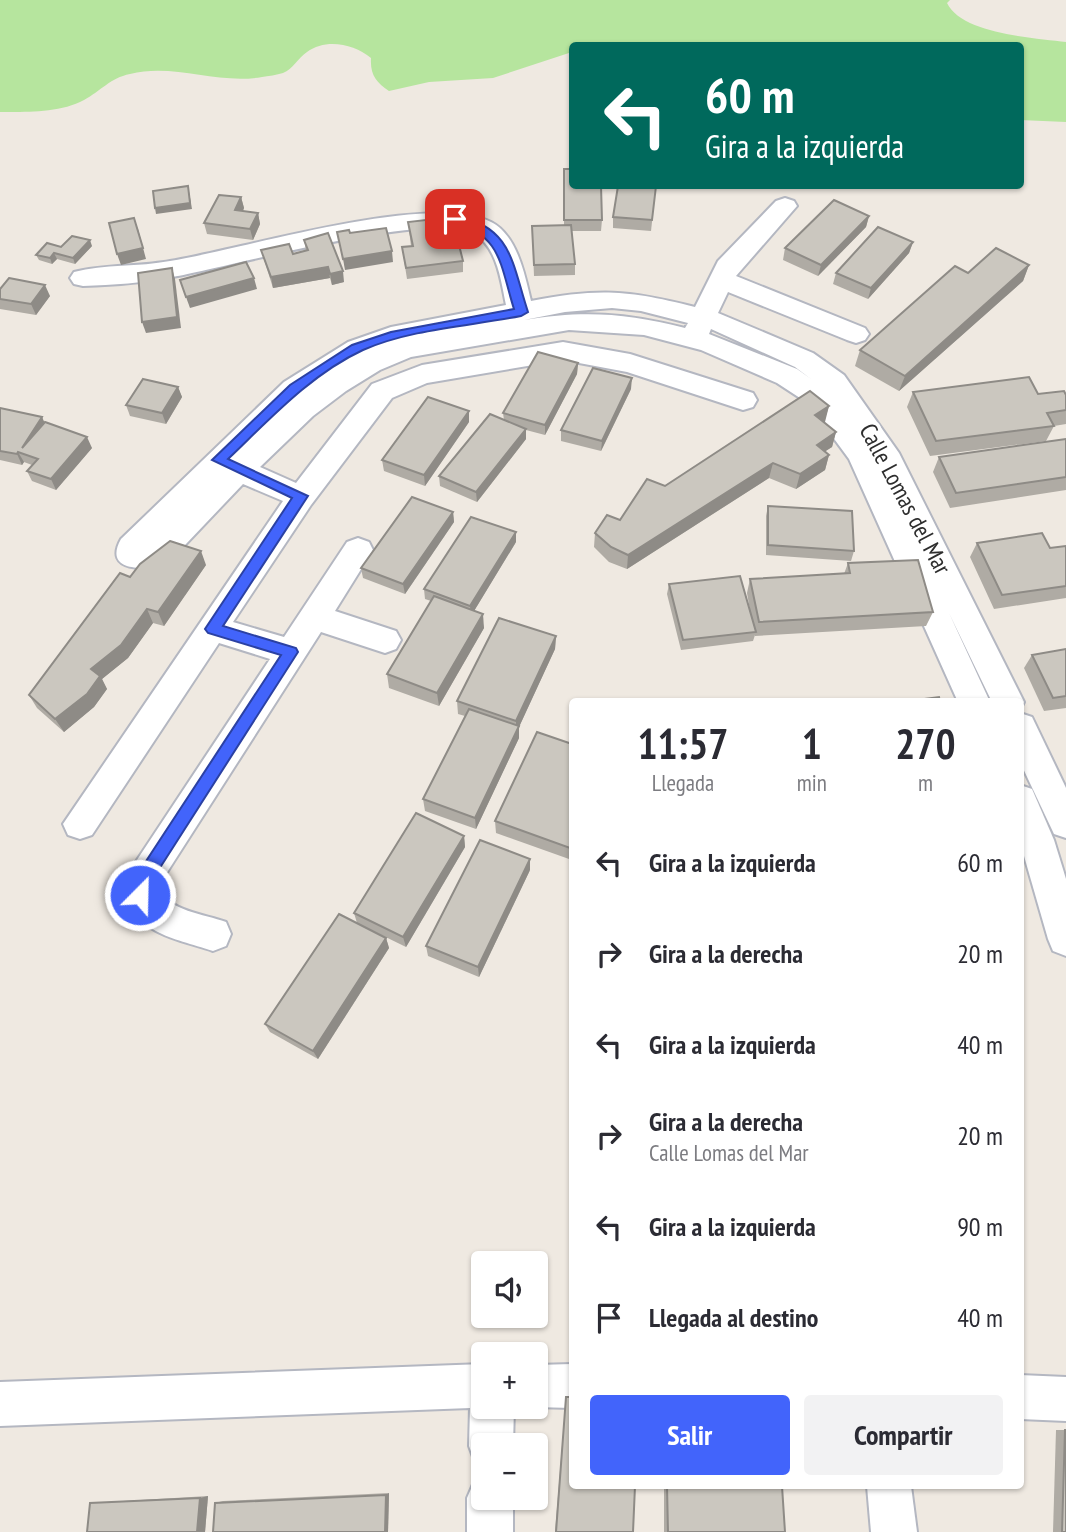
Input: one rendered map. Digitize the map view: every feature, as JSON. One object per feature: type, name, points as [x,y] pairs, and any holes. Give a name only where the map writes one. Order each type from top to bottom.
[{"type":"street","points":[[698,328],[727,267],[785,206]]},
{"type":"street","points":[[83,278],[183,267],[373,228],[455,219],[474,223],[499,242],[521,312]]},
{"type":"street","points":[[720,279],[856,334]]},
{"type":"street","name":"Calle Lomas del Mar","points":[[230,465],[294,389],[356,348],[391,336],[565,303],[612,299],[675,309],[698,328],[810,391],[831,414],[861,455],[972,698]]},
{"type":"street","name":"Calle Lomas del Mar","points":[[230,465],[357,369],[383,356],[406,349],[569,321],[698,328],[804,360],[834,382],[856,408],[885,453],[1006,698]]},
{"type":"street","points":[[80,824],[301,496],[375,398],[392,385],[422,374],[563,351],[631,363],[743,400]]},
{"type":"street","points":[[230,465],[301,496]]},
{"type":"street","points":[[213,934],[152,913],[143,902],[139,886],[358,550]]},
{"type":"street","points":[[314,617],[385,640]]},
{"type":"street","points":[[213,629],[291,652]]},
{"type":"street","points":[[1024,735],[1066,823]]},
{"type":"street","points":[[1024,809],[1037,840],[1066,939]]},
{"type":"street","points":[[0,1404],[471,1386]]},
{"type":"street","points":[[548,1386],[569,1386]]},
{"type":"street","points":[[1024,1397],[1066,1399]]},
{"type":"street","points":[[889,1489],[894,1532]]},
{"type":"street","points":[[490,1510],[490,1532]]},
{"type":"green space","points":[[0,0],[950,0],[947,3],[955,13],[967,22],[983,28],[1000,33],[1066,42],[1066,122],[1024,120],[1024,42],[569,42],[569,53],[493,78],[429,82],[389,91],[375,78],[371,58],[348,46],[331,44],[304,54],[287,71],[278,74],[245,79],[147,71],[117,78],[75,104],[43,111],[0,112]]},
{"type":"building","points":[[564,169],[569,169],[569,189],[601,189],[602,220],[564,220]]},
{"type":"building","points":[[188,186],[190,203],[155,208],[153,191]]},
{"type":"building","points":[[618,189],[656,189],[652,220],[613,217]]},
{"type":"building","points":[[219,195],[241,197],[235,210],[258,213],[250,229],[204,223]]},
{"type":"building","points":[[834,200],[869,216],[821,265],[785,248]]},
{"type":"building","points":[[452,217],[463,261],[406,268],[402,247],[413,246],[408,222]]},
{"type":"building","points":[[134,218],[143,248],[117,254],[109,223]]},
{"type":"building","points":[[571,225],[575,264],[534,265],[532,226]]},
{"type":"building","points":[[878,227],[913,242],[871,288],[836,273]]},
{"type":"building","points":[[386,228],[392,251],[343,259],[337,232]]},
{"type":"building","points":[[328,233],[343,271],[330,274],[328,267],[271,277],[261,250],[289,244],[293,254],[308,250],[304,240]]},
{"type":"building","points":[[72,236],[90,240],[73,258],[54,253],[50,258],[36,255],[47,243],[61,247]]},
{"type":"building","points":[[996,248],[1029,265],[905,376],[860,350],[955,266],[968,273]]},
{"type":"building","points":[[246,262],[254,278],[186,297],[180,280]]},
{"type":"building","points":[[172,268],[177,317],[142,322],[138,273]]},
{"type":"building","points":[[9,278],[45,285],[31,304],[0,299],[0,289]]},
{"type":"building","points":[[538,352],[578,363],[545,425],[503,413]]},
{"type":"building","points":[[593,368],[632,378],[602,441],[561,430]]},
{"type":"building","points":[[1029,377],[1038,394],[1064,391],[1066,410],[1047,413],[1054,426],[936,441],[913,392]]},
{"type":"building","points":[[143,379],[178,387],[162,413],[126,405]]},
{"type":"building","points":[[810,391],[829,406],[815,415],[836,432],[817,445],[829,455],[800,474],[773,463],[628,555],[611,547],[595,533],[607,515],[620,520],[647,479],[665,486]]},
{"type":"building","points":[[428,397],[469,411],[424,475],[382,460]]},
{"type":"building","points":[[0,408],[42,417],[22,448],[45,422],[87,437],[51,479],[27,471],[38,459],[18,452],[0,451]]},
{"type":"building","points":[[490,414],[526,429],[476,492],[439,476]]},
{"type":"building","points":[[1066,439],[1066,477],[956,493],[939,457]]},
{"type":"building","points":[[412,497],[453,512],[403,584],[361,568]]},
{"type":"building","points":[[768,506],[852,511],[854,551],[768,545]]},
{"type":"building","points":[[471,517],[516,532],[470,606],[424,589]]},
{"type":"building","points":[[1042,533],[1050,548],[1066,546],[1066,586],[1002,595],[977,543]]},
{"type":"building","points":[[170,541],[201,551],[158,612],[147,609],[121,645],[91,669],[100,676],[87,694],[55,719],[29,695],[120,573],[130,577],[140,564]]},
{"type":"building","points":[[918,560],[933,612],[759,622],[750,579],[850,573],[848,563]]},
{"type":"building","points":[[740,576],[756,632],[683,640],[669,584]]},
{"type":"building","points":[[434,596],[483,614],[437,693],[387,674]]},
{"type":"building","points":[[499,618],[556,636],[516,721],[457,701]]},
{"type":"building","points":[[1066,649],[1066,696],[1053,698],[1032,655]]},
{"type":"building","points":[[469,709],[519,726],[475,818],[423,799]]},
{"type":"building","points":[[537,732],[569,743],[569,848],[495,821]]},
{"type":"building","points":[[416,813],[464,836],[403,937],[354,913]]},
{"type":"building","points":[[480,840],[530,859],[478,967],[426,946]]},
{"type":"building","points":[[339,914],[386,938],[313,1051],[265,1024]]},
{"type":"building","points":[[566,1397],[569,1397],[569,1489],[635,1489],[633,1532],[556,1532]]},
{"type":"building","points":[[1065,1430],[1066,1532],[1062,1532]]},
{"type":"building","points":[[667,1489],[782,1489],[785,1532],[668,1532]]},
{"type":"building","points":[[386,1495],[385,1532],[213,1532],[215,1503]]},
{"type":"building","points":[[200,1498],[197,1532],[87,1532],[90,1503]]},
{"type":"route","points":[[140,895],[139,886],[291,652],[213,629],[301,496],[219,460],[294,389],[356,348],[391,336],[521,312],[505,252],[499,242],[482,227],[455,219]]}]
